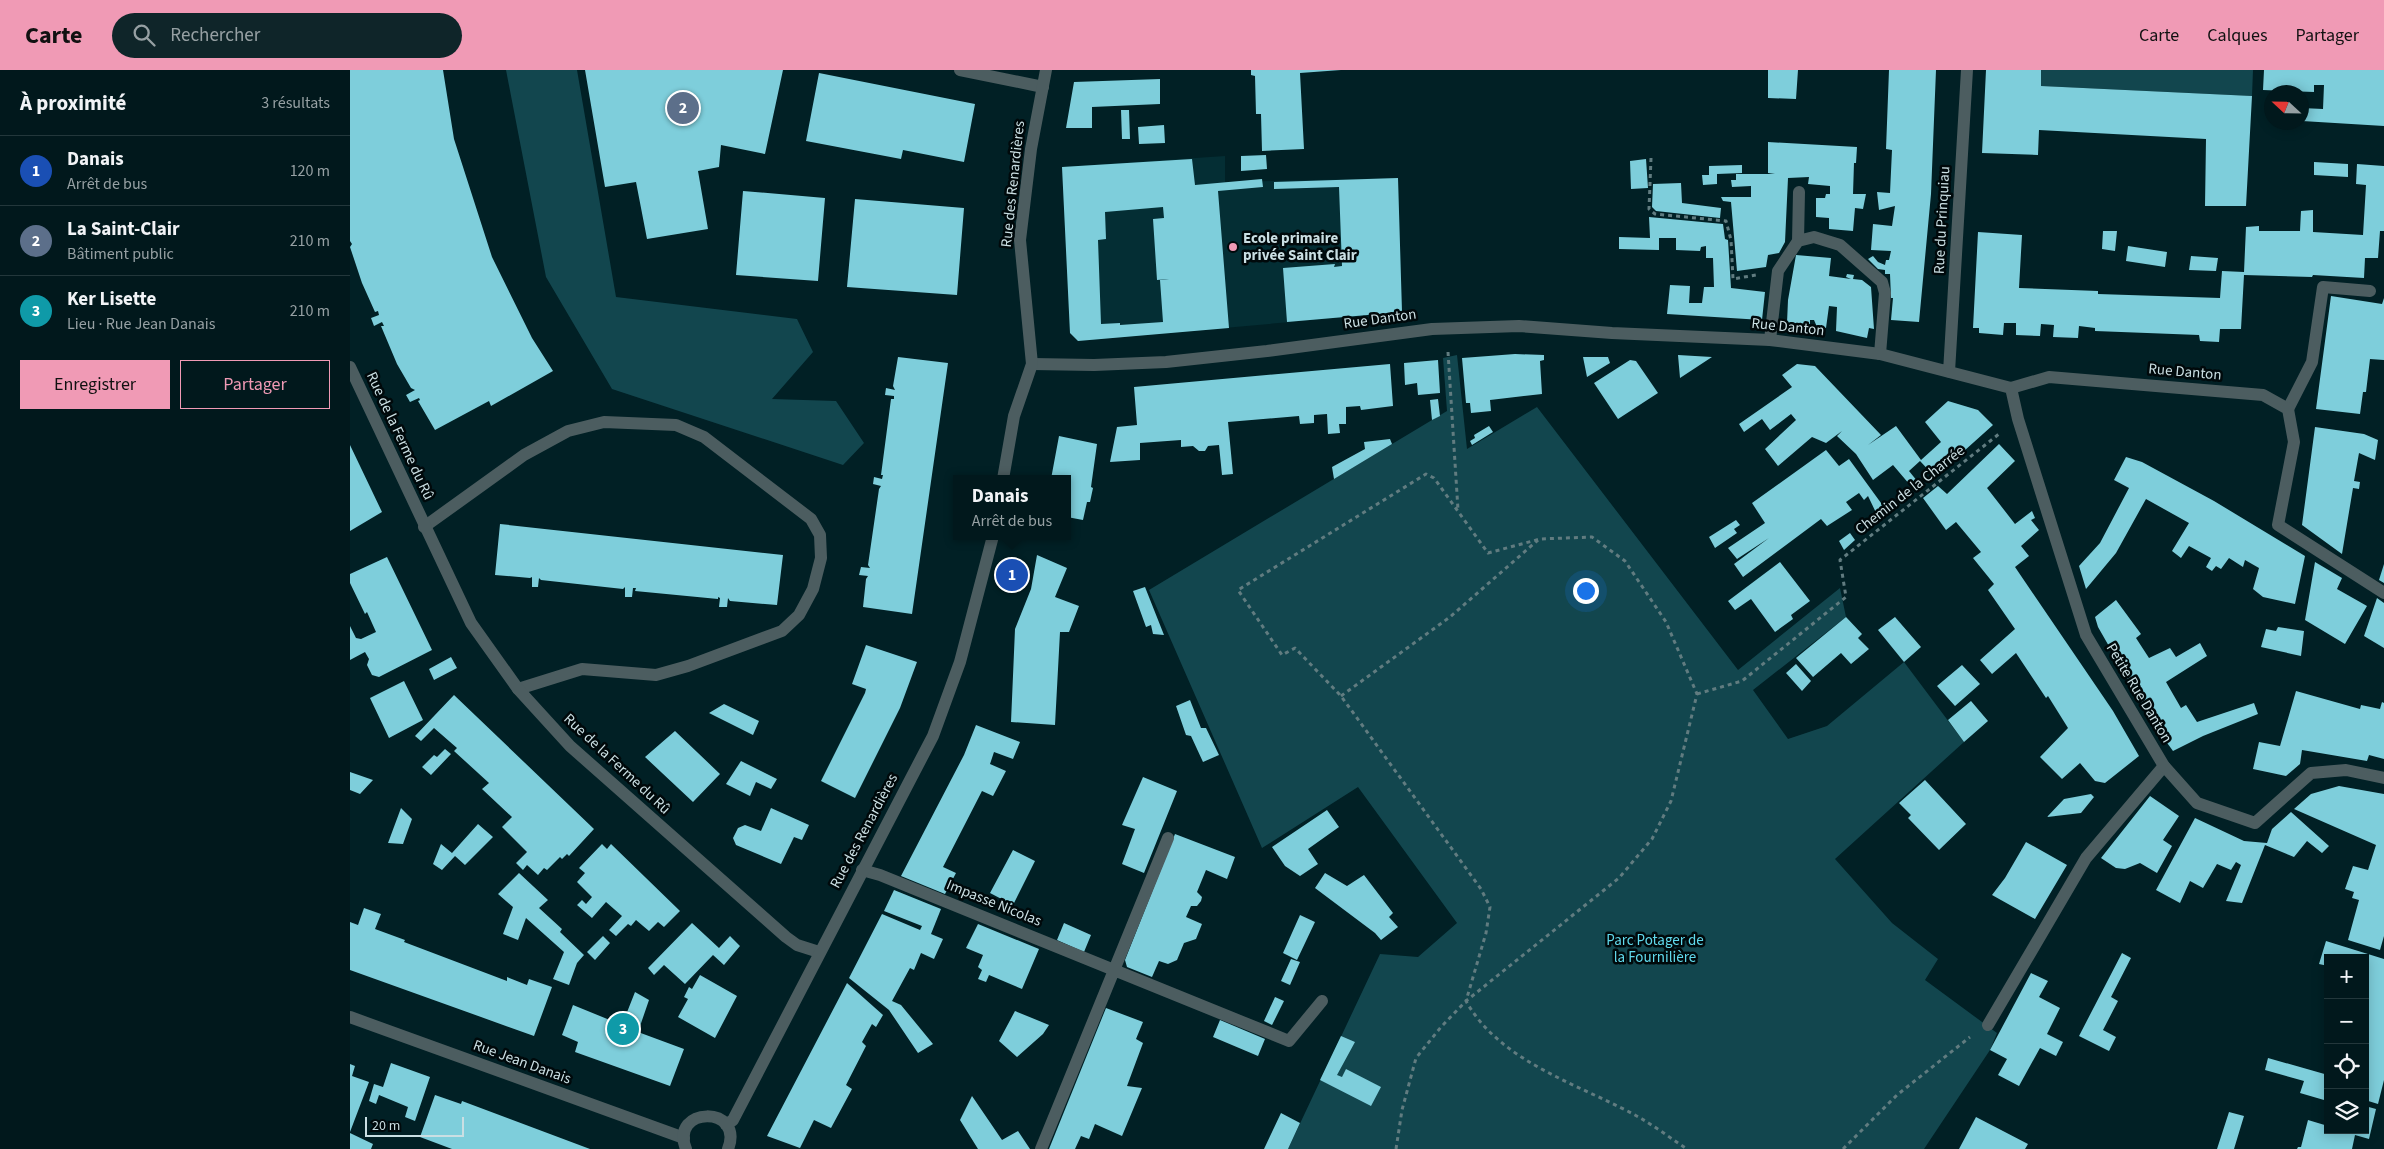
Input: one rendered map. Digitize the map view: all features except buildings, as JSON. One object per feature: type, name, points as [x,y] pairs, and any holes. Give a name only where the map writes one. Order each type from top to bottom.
[{"type":"street","points":[[960,70],[1043,87]]},
{"type":"street","name":"Rue des Renardières","points":[[1005,475],[1014,416],[1032,364],[1020,240],[1031,149],[1046,70]]},
{"type":"street","name":"Rue du Prinquiau","points":[[1950,372],[1967,70]]},
{"type":"street","points":[[1770,340],[1778,271],[1798,241],[1799,192]]},
{"type":"street","points":[[1798,241],[1814,237],[1840,245],[1882,282],[1885,293],[1880,354]]},
{"type":"street","points":[[2370,291],[2323,287],[2312,362],[2288,409],[2294,442],[2278,525],[2384,593]]},
{"type":"street","name":"Rue Danton","points":[[1032,364],[1094,365],[1166,362],[1446,328],[1519,326],[1612,333],[1770,340],[1880,354],[2012,388],[2049,377],[2057,377],[2263,395],[2288,409]]},
{"type":"street","name":"Rue de la Ferme du Rû","points":[[350,367],[471,623],[518,690],[570,746],[786,937],[797,945],[819,952]]},
{"type":"street","name":"Petite Rue Danton","points":[[2012,388],[2018,419],[2086,635],[2164,766],[2197,803],[2255,823],[2311,773],[2346,770],[2384,778]]},
{"type":"street","points":[[424,527],[524,456],[568,430],[604,422],[676,425],[704,437],[811,519],[820,535],[822,558],[813,589],[799,615],[782,631],[688,666],[656,675],[582,669],[518,690]]},
{"type":"street","name":"Rue des Renardières","points":[[726,1125],[733,1120],[933,736],[960,662],[992,540]]},
{"type":"street","points":[[1988,1025],[2086,858],[2164,766]]},
{"type":"street","points":[[1041,1149],[1112,970],[1168,838]]},
{"type":"street","name":"Impasse Nicolas","points":[[862,870],[880,875],[1289,1041],[1322,1001]]},
{"type":"street","name":"Rue Jean Danais","points":[[350,1017],[685,1143]]},
{"type":"street","points":[[685,1143],[686,1128],[691,1122],[704,1115],[719,1118],[726,1125],[730,1137],[728,1149]]},
{"type":"path","points":[[1651,158],[1649,209],[1655,214],[1726,221],[1731,240],[1734,279],[1778,271]]},
{"type":"path","points":[[1446,328],[1458,512]]},
{"type":"path","name":"Chemin de la Charrée","points":[[1697,694],[1742,681],[1846,597],[1840,560],[2018,419]]},
{"type":"path","points":[[1396,1149],[1402,1110],[1416,1058],[1441,1027],[1466,1001],[1619,878],[1652,839],[1671,801],[1697,694],[1666,622],[1625,561],[1592,537],[1540,539],[1488,553],[1434,478],[1426,474],[1238,590],[1282,655],[1295,648],[1341,696],[1481,889],[1490,908],[1486,933],[1466,1001],[1477,1020],[1514,1051],[1642,1119],[1687,1149]]},
{"type":"path","points":[[1341,696],[1450,617],[1540,539]]},
{"type":"path","points":[[1843,1149],[1897,1094],[1955,1048],[1988,1025]]},
{"type":"shaded area","name":"Ecole primaire privée Saint Clair","points":[[1225,156],[1225,182],[1398,178],[1402,312],[1078,341],[1070,333],[1062,167]]},
{"type":"green space","points":[[506,70],[577,70],[616,297],[797,319],[813,352],[772,399],[836,401],[864,443],[843,465],[612,389],[546,277]]},
{"type":"green space","points":[[2041,70],[2253,70],[2252,96],[2041,86]]},
{"type":"green space","name":"Parc Potager de la Fournilière","points":[[1457,355],[1467,449],[1537,407],[1738,670],[1840,588],[1846,617],[1753,690],[1788,739],[1827,726],[1904,662],[1964,742],[1835,859],[1892,923],[1938,959],[1925,980],[1997,1033],[1990,1050],[1924,1149],[1288,1149],[1380,954],[1418,957],[1457,923],[1358,787],[1262,848],[1149,590],[1447,411],[1443,358]]},
{"type":"place","name":"La Saint-Clair","points":[[683,108]]},
{"type":"place","name":"Ecole primaire privée Saint Clair","points":[[1233,247]]},
{"type":"place","name":"Danais","points":[[1012,575]]},
{"type":"place","name":"Ker Lisette","points":[[623,1029]]}]
